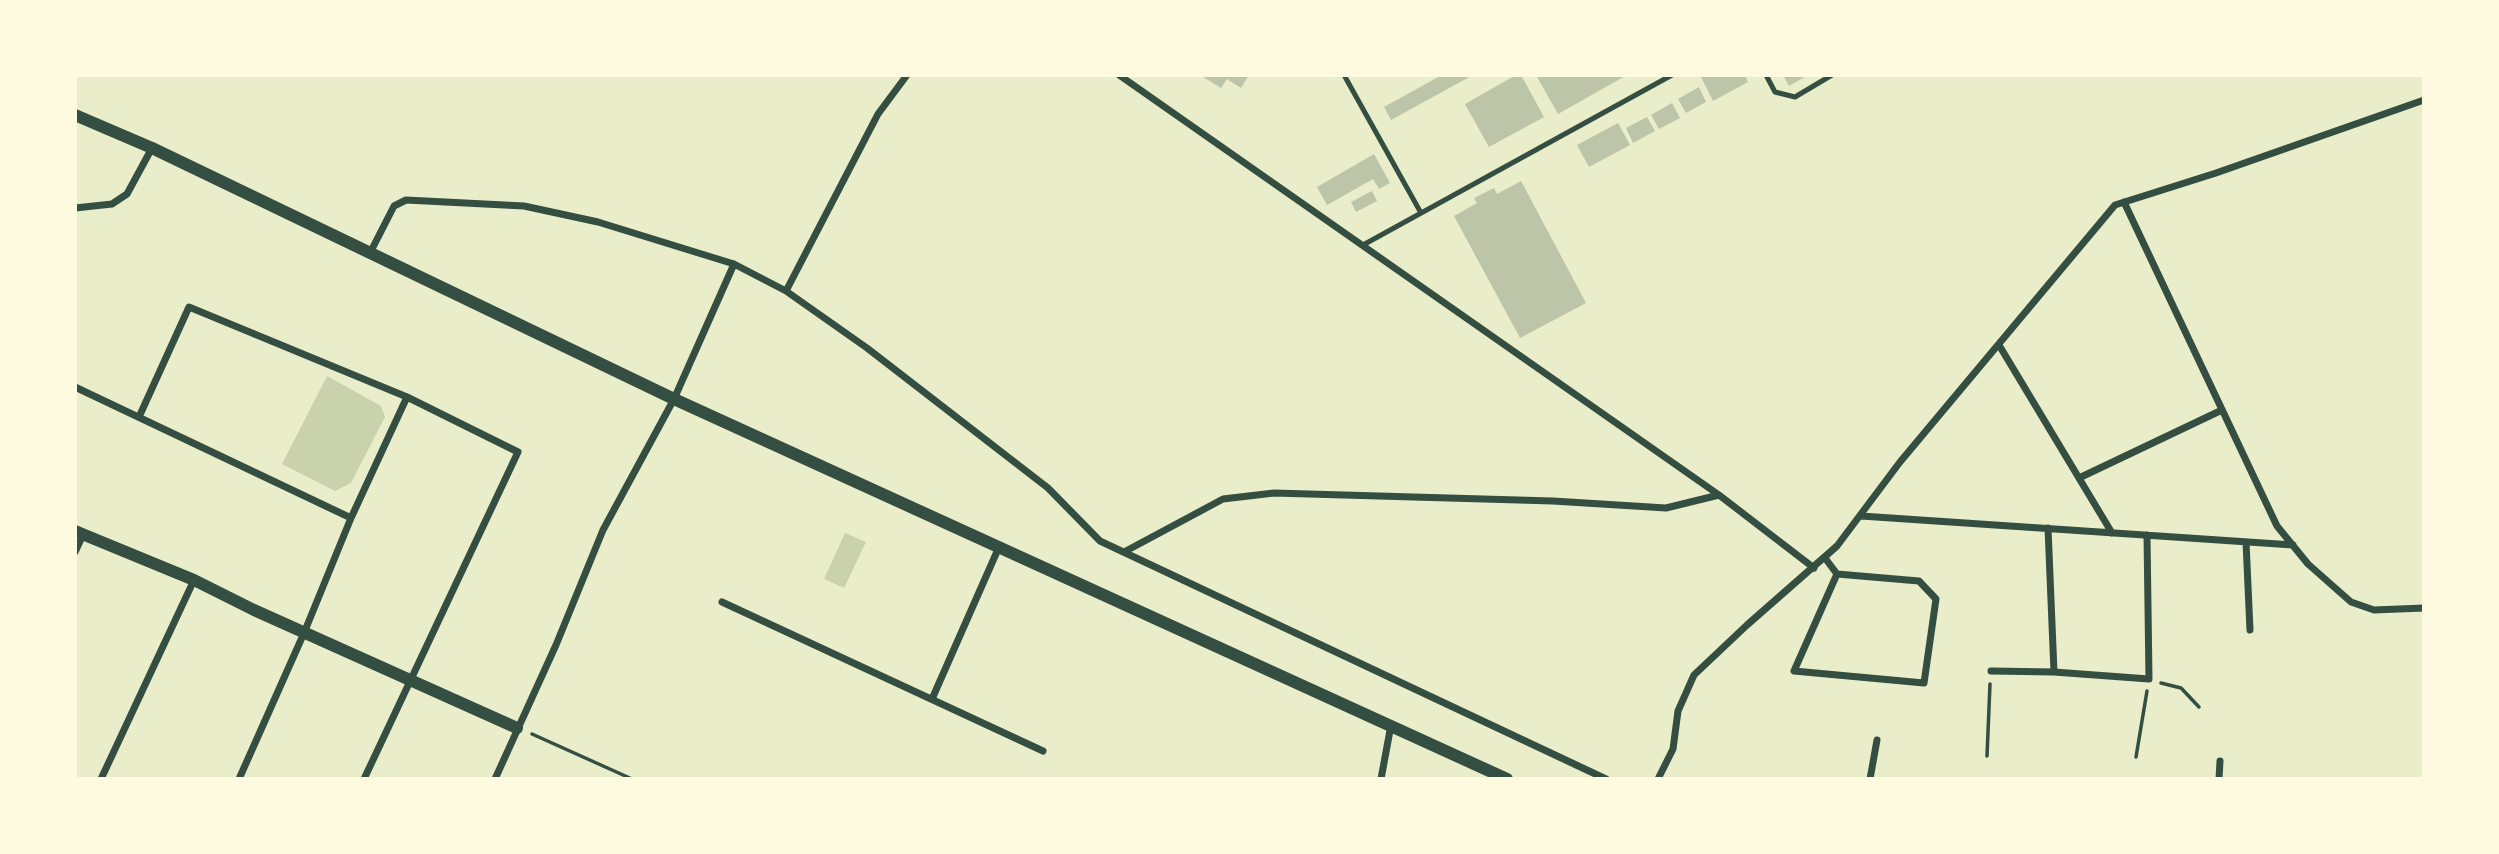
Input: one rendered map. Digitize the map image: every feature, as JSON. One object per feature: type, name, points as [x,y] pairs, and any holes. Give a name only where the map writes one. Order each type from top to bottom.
[{"type":"street","points":[[786,291],[878,114],[907,75]]},
{"type":"street","points":[[1119,75],[1719,495],[1814,568]]},
{"type":"street","points":[[1658,779],[1673,749],[1678,711],[1694,675],[1746,625],[1825,558],[1861,516],[1900,462],[2115,205],[2424,100]]},
{"type":"street","points":[[75,116],[152,148],[674,399],[1507,779]]},
{"type":"street","points":[[75,208],[112,204],[127,194],[152,148]]},
{"type":"street","points":[[370,253],[394,206],[406,200],[524,206],[598,222],[734,264],[786,291],[867,348],[1048,488],[1100,541],[1606,779]]},
{"type":"street","points":[[2124,202],[2277,526],[2308,564],[2351,602],[2374,610],[2424,608]]},
{"type":"street","points":[[495,779],[556,645],[603,530],[674,399],[734,264]]},
{"type":"street","points":[[139,417],[189,307],[407,397],[518,452],[365,779]]},
{"type":"street","points":[[1999,345],[2112,533]]},
{"type":"street","points":[[75,387],[351,518]]},
{"type":"street","points":[[239,779],[304,633],[351,518],[407,397]]},
{"type":"street","points":[[2079,478],[2222,410]]},
{"type":"street","points":[[1124,552],[1223,499],[1274,493],[1666,508],[1719,495]]},
{"type":"street","points":[[1861,516],[2292,545]]},
{"type":"street","points":[[2048,528],[2054,672]]},
{"type":"street","points":[[75,552],[79,533],[194,580],[304,633],[517,728]]},
{"type":"street","points":[[1991,671],[2054,672],[2149,679],[2147,535]]},
{"type":"street","points":[[2246,542],[2250,630]]},
{"type":"street","points":[[932,699],[999,547]]},
{"type":"street","points":[[1825,558],[1837,574],[1919,580],[1937,599],[1924,682],[1794,671],[1837,574]]},
{"type":"street","points":[[101,779],[194,580]]},
{"type":"street","points":[[722,602],[1043,751]]},
{"type":"street","points":[[1381,779],[1391,725]]},
{"type":"street","points":[[1870,779],[1877,740]]},
{"type":"street","points":[[2219,779],[2220,761]]},
{"type":"lane","points":[[1344,75],[1420,213]]},
{"type":"lane","points":[[1363,245],[1672,75]]},
{"type":"lane","points":[[1766,75],[1775,92],[1795,97],[1832,75]]},
{"type":"path","points":[[1987,756],[1991,671]]},
{"type":"path","points":[[2136,757],[2149,679],[2181,688],[2199,707]]},
{"type":"path","points":[[517,728],[632,779]]},
{"type":"green space","points":[[327,376],[381,406],[385,417],[351,483],[335,491],[282,464]]},
{"type":"green space","points":[[845,533],[866,542],[844,588],[824,579]]},
{"type":"building","points":[[1200,75],[1249,75],[1241,88],[1227,79],[1221,88]]},
{"type":"building","points":[[1442,75],[1473,75],[1391,120],[1384,107]]},
{"type":"building","points":[[1516,75],[1521,75],[1544,117],[1489,147],[1465,104]]},
{"type":"building","points":[[1536,75],[1627,75],[1558,114]]},
{"type":"building","points":[[1700,75],[1745,75],[1748,82],[1713,101]]},
{"type":"building","points":[[1783,75],[1808,75],[1789,86]]},
{"type":"building","points":[[1699,87],[1706,102],[1686,113],[1678,99]]},
{"type":"building","points":[[1672,103],[1680,118],[1659,129],[1651,115]]},
{"type":"building","points":[[1647,117],[1655,131],[1633,143],[1626,128]]},
{"type":"building","points":[[1618,123],[1630,145],[1589,167],[1577,145]]},
{"type":"building","points":[[1374,154],[1390,183],[1379,189],[1373,179],[1327,205],[1317,187]]},
{"type":"building","points":[[1521,181],[1586,303],[1520,338],[1454,216],[1477,203],[1474,198],[1494,188],[1497,194]]},
{"type":"building","points":[[1372,191],[1377,201],[1356,212],[1351,202]]}]
